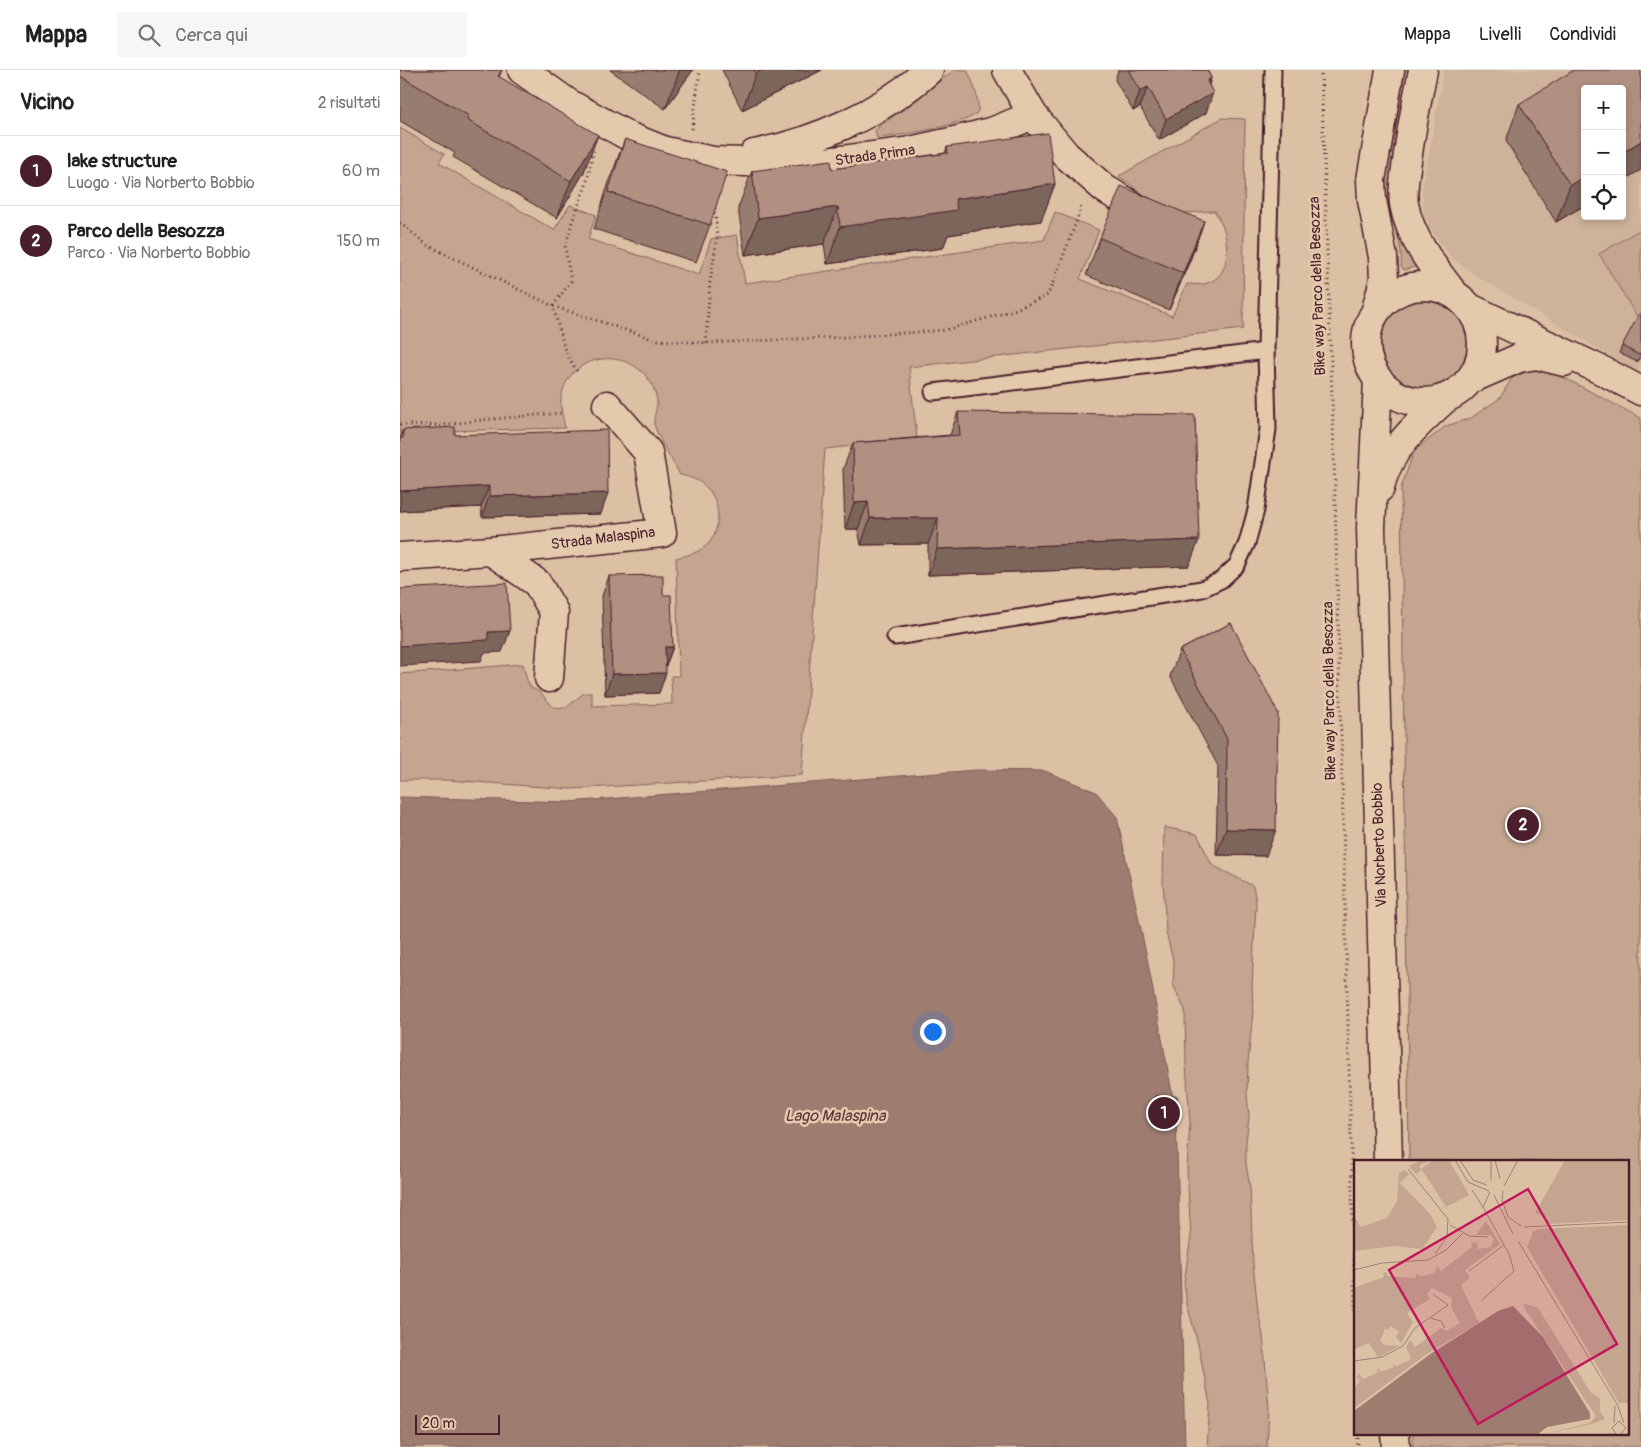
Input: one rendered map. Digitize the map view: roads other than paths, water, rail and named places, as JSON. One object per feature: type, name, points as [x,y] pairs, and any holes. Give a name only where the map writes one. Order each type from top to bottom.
[{"type":"street","name":"Strada Prima","points":[[522,70],[568,103],[630,137],[656,148],[700,159],[810,164],[858,158],[910,151],[956,141],[994,131],[1033,115]]},
{"type":"street","name":"Strada Prima","points":[[700,159],[757,153],[793,144],[842,126],[888,101],[929,70]]},
{"type":"street","points":[[1007,70],[1033,115],[1066,155],[1088,176],[1105,189],[1149,216],[1172,226]]},
{"type":"street","name":"Via Norberto Bobbio","points":[[1390,70],[1371,180],[1372,200],[1383,257],[1384,280],[1376,310],[1368,327],[1366,345],[1369,364],[1378,380],[1392,393],[1409,400],[1428,402],[1446,398]]},
{"type":"street","name":"Via Norberto Bobbio","points":[[1371,528],[1383,474],[1390,458],[1408,434],[1446,398],[1460,390],[1471,379],[1480,362],[1482,343],[1479,325],[1426,256],[1412,231],[1404,203],[1404,179],[1423,70]]},
{"type":"street","name":"Via Norberto Bobbio","points":[[1376,310],[1388,298],[1403,289],[1420,286],[1438,287],[1462,301]]},
{"type":"street","points":[[1462,301],[1641,391]]},
{"type":"street","points":[[1471,379],[1520,358],[1536,356],[1605,372]]},
{"type":"street","name":"Via Norberto Bobbio","points":[[1378,380],[1371,528],[1388,1160]]},
{"type":"street","name":"Strada Malaspina","points":[[400,557],[492,551],[662,533],[648,452],[607,405]]},
{"type":"street","points":[[492,551],[537,583],[554,612],[549,678]]},
{"type":"street","points":[[1395,1434],[1396,1447]]},
{"type":"lane","points":[[895,637],[1202,589],[1221,580],[1237,564],[1247,543],[1256,510],[1268,429],[1266,351],[1272,70]]},
{"type":"lane","points":[[933,392],[1266,351]]},
{"type":"water","name":"Lago Malaspina","points":[[976,770],[1045,771],[1096,792],[1117,817],[1147,958],[1176,1114],[1185,1447],[400,1447],[400,797],[568,802]]},
{"type":"place","name":"Parco della Besozza","points":[[1523,825]]},
{"type":"place","name":"lake structure","points":[[1164,1113]]}]
